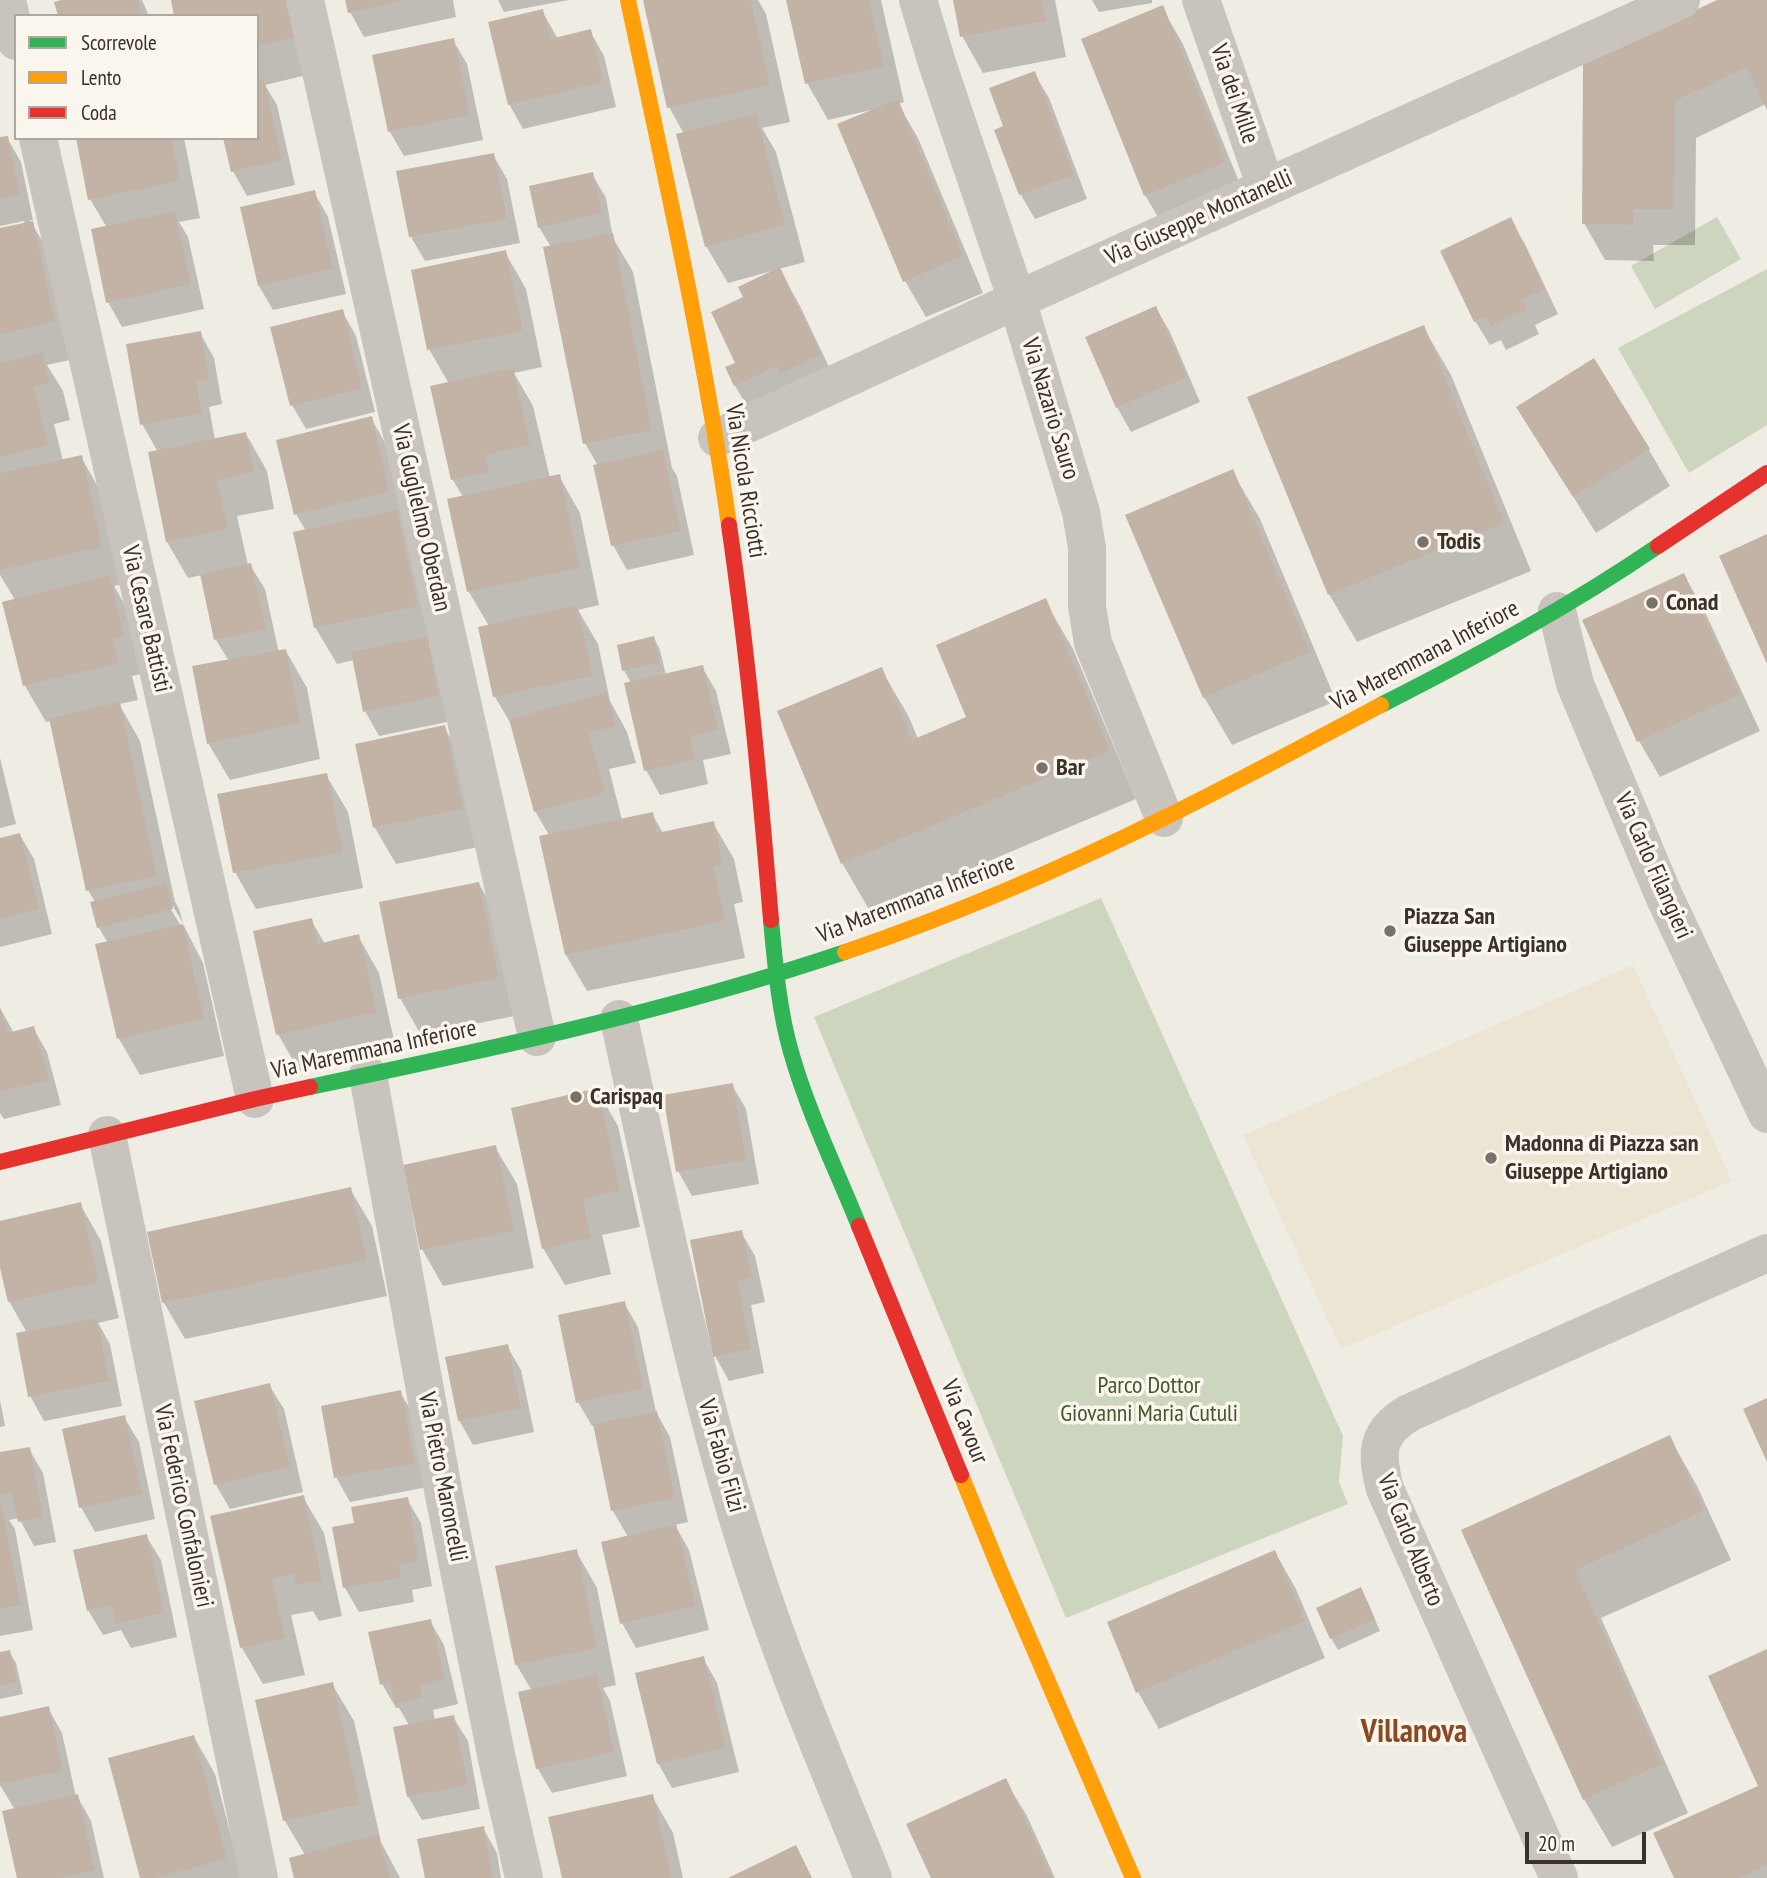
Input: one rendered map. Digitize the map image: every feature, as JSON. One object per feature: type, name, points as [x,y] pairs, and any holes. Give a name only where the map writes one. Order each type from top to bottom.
[{"type":"street","points":[[6,0],[14,33]]},
{"type":"street","name":"Via Guglielmo Oberdan","points":[[305,0],[537,1037]]},
{"type":"street","name":"Via Nicola Ricciotti","points":[[628,0],[717,438],[743,623],[776,975]]},
{"type":"street","name":"Via Nazario Sauro","points":[[918,0],[1017,300],[1084,523],[1088,561],[1087,606],[1093,643],[1164,818]]},
{"type":"street","name":"Via dei Mille","points":[[1201,0],[1266,187]]},
{"type":"street","name":"Via Giuseppe Montanelli","points":[[717,438],[1681,0]]},
{"type":"street","name":"Via Cesare Battisti","points":[[38,140],[255,1099]]},
{"type":"street","name":"Via Maremmana Inferiore","points":[[0,1162],[255,1099],[449,1058],[619,1018],[776,975],[966,907],[1164,818],[1503,642],[1607,581],[1767,473]]},
{"type":"street","name":"Via Carlo Filangieri","points":[[1557,611],[1575,684],[1664,896],[1767,1114]]},
{"type":"street","name":"Via Cavour","points":[[776,975],[788,1039],[805,1094],[1001,1573],[1133,1878]]},
{"type":"street","name":"Via Fabio Filzi","points":[[619,1018],[691,1343],[731,1493],[776,1634],[873,1878]]},
{"type":"street","name":"Via Pietro Maroncelli","points":[[368,1075],[444,1494],[497,1759],[524,1878]]},
{"type":"street","name":"Via Federico Confalonieri","points":[[107,1135],[259,1878]]},
{"type":"street","name":"Via Carlo Alberto","points":[[1559,1878],[1385,1489],[1379,1464],[1382,1440],[1392,1425],[1409,1413],[1767,1253]]},
{"type":"green space","points":[[1717,217],[1741,259],[1655,309],[1631,266]]},
{"type":"green space","points":[[1767,269],[1767,425],[1689,473],[1618,348]]},
{"type":"green space","name":"Parco Dottor Giovanni Maria Cutuli","points":[[1101,898],[1343,1436],[1339,1482],[1348,1504],[1066,1618],[814,1017]]},
{"type":"shaded area","name":"Piazza San Giuseppe Artigiano","points":[[1633,965],[1732,1181],[1341,1349],[1243,1135]]},
{"type":"building","points":[[138,0],[142,14],[57,14],[54,2]]},
{"type":"building","points":[[171,0],[287,0],[295,37],[259,46],[259,14],[174,14]]},
{"type":"building","points":[[345,0],[402,0],[402,1],[348,13]]},
{"type":"building","points":[[643,0],[751,0],[770,85],[667,108]]},
{"type":"building","points":[[786,0],[869,0],[884,66],[805,84]]},
{"type":"building","points":[[953,0],[1042,0],[1046,21],[960,37]]},
{"type":"building","points":[[1717,0],[1767,0],[1767,110],[1747,67],[1675,101],[1674,209],[1633,209],[1633,225],[1582,224],[1583,63]]},
{"type":"building","points":[[1163,5],[1226,162],[1144,196],[1081,39]]},
{"type":"building","points":[[543,9],[550,39],[591,29],[603,82],[508,105],[488,22]]},
{"type":"building","points":[[454,38],[470,115],[388,132],[372,55]]},
{"type":"building","points":[[1035,71],[1074,175],[1019,195],[994,130],[1003,126],[989,88]]},
{"type":"building","points":[[264,79],[282,160],[231,172],[223,140],[259,140],[259,80]]},
{"type":"building","points":[[898,99],[963,256],[903,282],[837,124]]},
{"type":"building","points":[[756,113],[785,225],[705,247],[676,134]]},
{"type":"building","points":[[8,136],[20,195],[0,199],[0,137]]},
{"type":"building","points":[[76,140],[172,140],[180,181],[88,200]]},
{"type":"building","points":[[494,153],[507,219],[409,237],[396,171]]},
{"type":"building","points":[[593,172],[602,213],[538,228],[529,186]]},
{"type":"building","points":[[315,190],[333,269],[258,286],[240,207]]},
{"type":"building","points":[[175,211],[191,284],[106,303],[91,229]]},
{"type":"building","points":[[1511,217],[1545,289],[1522,300],[1527,309],[1491,326],[1486,316],[1474,322],[1440,251]]},
{"type":"building","points":[[33,221],[55,322],[0,334],[0,228]]},
{"type":"building","points":[[613,233],[652,430],[583,444],[543,247]]},
{"type":"building","points":[[506,250],[523,331],[427,350],[411,270]]},
{"type":"building","points":[[780,267],[821,355],[781,374],[777,366],[734,386],[725,367],[735,363],[711,312],[743,297],[738,287]]},
{"type":"building","points":[[1156,306],[1187,377],[1116,408],[1085,337]]},
{"type":"building","points":[[343,309],[362,388],[290,406],[270,327]]},
{"type":"building","points":[[1424,325],[1504,523],[1328,595],[1247,397]]},
{"type":"building","points":[[201,331],[209,380],[196,382],[202,414],[140,425],[126,344]]},
{"type":"building","points":[[43,353],[50,383],[34,387],[48,445],[0,457],[0,363]]},
{"type":"building","points":[[1594,358],[1650,449],[1573,497],[1516,407]]},
{"type":"building","points":[[513,368],[530,444],[485,455],[489,472],[451,480],[430,386]]},
{"type":"building","points":[[372,416],[389,491],[294,515],[276,440]]},
{"type":"building","points":[[246,432],[254,472],[217,480],[228,529],[166,542],[148,452]]},
{"type":"building","points":[[663,450],[681,531],[611,546],[593,465]]},
{"type":"building","points":[[82,455],[102,547],[0,570],[0,473]]},
{"type":"building","points":[[1233,469],[1310,652],[1203,698],[1125,515]]},
{"type":"building","points":[[560,474],[580,568],[467,592],[447,499]]},
{"type":"building","points":[[397,510],[418,606],[314,628],[293,532]]},
{"type":"building","points":[[1767,534],[1767,664],[1719,556]]},
{"type":"building","points":[[251,563],[266,629],[214,640],[200,574]]},
{"type":"building","points":[[1684,573],[1740,694],[1637,742],[1582,620]]},
{"type":"building","points":[[110,575],[124,636],[112,639],[118,663],[23,686],[2,602]]},
{"type":"building","points":[[1046,598],[1110,751],[841,864],[777,711],[882,667],[912,740],[966,717],[936,645]]},
{"type":"building","points":[[577,605],[593,676],[493,697],[478,627]]},
{"type":"building","points":[[427,636],[439,696],[363,712],[351,652]]},
{"type":"building","points":[[654,636],[660,663],[622,671],[617,645]]},
{"type":"building","points":[[286,649],[300,722],[207,744],[192,666]]},
{"type":"building","points":[[703,665],[718,729],[690,736],[695,759],[644,771],[624,683]]},
{"type":"building","points":[[607,693],[616,726],[589,733],[605,793],[534,812],[509,719]]},
{"type":"building","points":[[120,702],[157,876],[86,891],[49,718]]},
{"type":"building","points":[[445,725],[463,809],[373,828],[355,744]]},
{"type":"building","points":[[327,773],[343,852],[233,873],[217,794]]},
{"type":"building","points":[[653,812],[657,833],[714,821],[723,865],[714,867],[725,921],[565,955],[539,836]]},
{"type":"building","points":[[20,833],[39,909],[0,919],[0,838]]},
{"type":"building","points":[[479,882],[499,978],[398,999],[379,902]]},
{"type":"building","points":[[166,883],[173,909],[97,928],[90,902]]},
{"type":"building","points":[[312,918],[318,944],[359,934],[377,1012],[276,1035],[253,931]]},
{"type":"building","points":[[183,924],[204,1019],[117,1039],[95,944]]},
{"type":"building","points":[[0,1008],[8,1033],[34,1026],[49,1080],[0,1092]]},
{"type":"building","points":[[733,1083],[746,1160],[676,1172],[663,1095]]},
{"type":"building","points":[[598,1088],[620,1190],[583,1199],[591,1238],[542,1249],[511,1108]]},
{"type":"building","points":[[496,1145],[514,1231],[420,1250],[403,1165]]},
{"type":"building","points":[[351,1187],[367,1260],[162,1303],[147,1232]]},
{"type":"building","points":[[81,1202],[99,1282],[8,1302],[0,1268],[0,1221]]},
{"type":"building","points":[[742,1230],[752,1278],[738,1281],[751,1349],[713,1357],[690,1240]]},
{"type":"building","points":[[625,1301],[643,1388],[576,1403],[558,1315]]},
{"type":"building","points":[[97,1318],[109,1381],[28,1397],[16,1333]]},
{"type":"building","points":[[508,1344],[521,1408],[458,1421],[445,1357]]},
{"type":"building","points":[[270,1383],[290,1467],[214,1485],[194,1401]]},
{"type":"building","points":[[401,1390],[415,1463],[334,1478],[321,1406]]},
{"type":"building","points":[[1767,1398],[1767,1462],[1743,1409]]},
{"type":"building","points":[[657,1411],[675,1498],[611,1511],[593,1424]]},
{"type":"building","points":[[125,1415],[142,1494],[79,1508],[62,1429]]},
{"type":"building","points":[[1670,1435],[1704,1511],[1575,1570],[1662,1764],[1583,1800],[1461,1530]]},
{"type":"building","points":[[30,1447],[43,1518],[18,1522],[11,1492],[0,1494],[0,1452]]},
{"type":"building","points":[[304,1495],[322,1580],[296,1585],[294,1574],[272,1579],[285,1638],[240,1648],[210,1516]]},
{"type":"building","points":[[408,1497],[419,1561],[399,1565],[401,1578],[343,1588],[332,1527],[354,1523],[351,1507]]},
{"type":"building","points":[[0,1502],[21,1605],[0,1609]]},
{"type":"building","points":[[676,1524],[696,1606],[620,1624],[601,1542]]},
{"type":"building","points":[[147,1534],[164,1613],[115,1624],[112,1605],[87,1611],[73,1550]]},
{"type":"building","points":[[577,1549],[597,1648],[515,1665],[495,1566]]},
{"type":"building","points":[[1275,1550],[1305,1621],[1136,1693],[1107,1622]]},
{"type":"building","points":[[1361,1587],[1375,1619],[1330,1639],[1316,1608]]},
{"type":"building","points":[[431,1619],[445,1680],[420,1685],[422,1698],[395,1704],[390,1682],[380,1685],[368,1632]]},
{"type":"building","points":[[1767,1649],[1767,1865],[1739,1878],[1674,1878],[1653,1833],[1758,1786],[1708,1676]]},
{"type":"building","points":[[10,1650],[17,1682],[0,1686],[0,1652]]},
{"type":"building","points":[[704,1656],[726,1747],[657,1764],[635,1673]]},
{"type":"building","points":[[597,1674],[614,1752],[536,1769],[518,1692]]},
{"type":"building","points":[[333,1682],[360,1804],[283,1821],[255,1700]]},
{"type":"building","points":[[49,1706],[63,1771],[0,1784],[0,1717]]},
{"type":"building","points":[[454,1715],[468,1785],[407,1797],[393,1727]]},
{"type":"building","points":[[194,1735],[227,1859],[155,1878],[140,1878],[108,1758]]},
{"type":"building","points":[[1006,1778],[1052,1878],[931,1878],[906,1824]]},
{"type":"building","points":[[78,1794],[95,1870],[60,1878],[17,1878],[2,1811]]},
{"type":"building","points":[[653,1794],[672,1878],[562,1878],[548,1817]]},
{"type":"building","points":[[484,1826],[493,1878],[425,1878],[417,1839]]},
{"type":"building","points":[[378,1834],[390,1878],[294,1878],[289,1858]]},
{"type":"building","points":[[796,1845],[812,1878],[728,1878]]},
{"type":"traffic: fast","points":[[1381,705],[1522,630],[1591,590],[1658,546]]},
{"type":"traffic: fast","points":[[771,920],[780,1004],[791,1052],[814,1118],[859,1226]]},
{"type":"traffic: fast","points":[[310,1087],[647,1011],[845,952]]},
{"type":"traffic: slow","points":[[628,0],[696,328],[729,525]]},
{"type":"traffic: slow","points":[[845,952],[967,907],[1086,855],[1164,818],[1381,705]]},
{"type":"traffic: slow","points":[[961,1475],[1133,1878]]},
{"type":"traffic: jam","points":[[1658,546],[1767,473]]},
{"type":"traffic: jam","points":[[729,525],[753,722],[771,920]]},
{"type":"traffic: jam","points":[[0,1162],[310,1087]]},
{"type":"traffic: jam","points":[[859,1226],[961,1475]]},
{"type":"place","name":"Todis","points":[[1423,542]]},
{"type":"place","name":"Conad","points":[[1652,603]]},
{"type":"place","name":"Bar","points":[[1042,768]]},
{"type":"place","name":"Piazza San Giuseppe Artigiano","points":[[1390,931]]},
{"type":"place","name":"Carispaq","points":[[576,1097]]},
{"type":"place","name":"Madonna di Piazza san Giuseppe Artigiano","points":[[1491,1158]]},
{"type":"district","name":"Villanova","points":[[1414,1733]]}]
